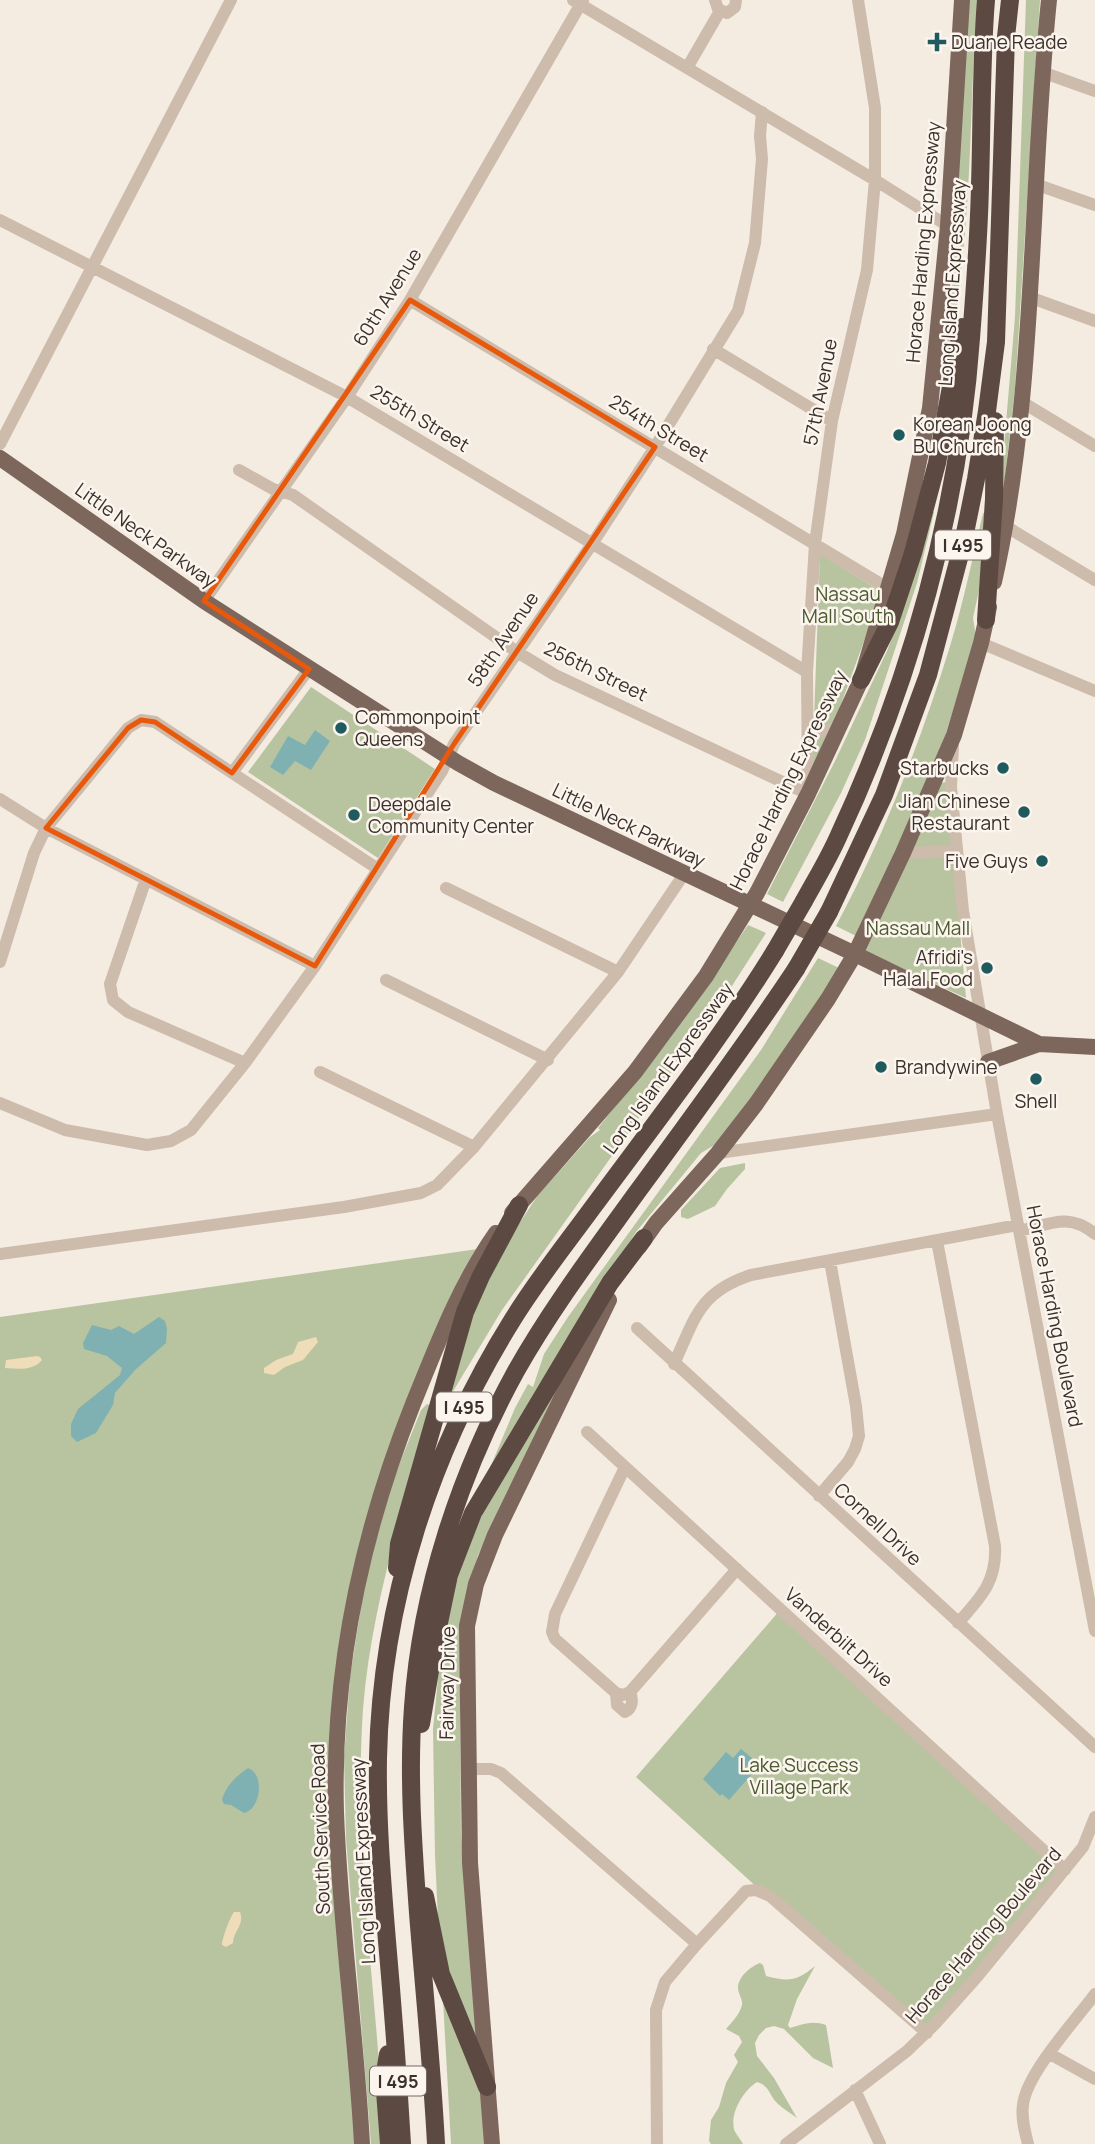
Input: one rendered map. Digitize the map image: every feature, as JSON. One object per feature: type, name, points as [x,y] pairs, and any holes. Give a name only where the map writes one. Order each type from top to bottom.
[{"type":"highway","name":"Long Island Expressway","points":[[402,2144],[379,1836],[378,1777],[380,1717],[395,1614],[412,1543],[434,1475],[461,1413],[494,1351],[531,1291],[720,1035],[775,951],[838,838],[884,729],[924,605],[937,554],[964,410],[980,188],[986,0]]},
{"type":"highway","name":"I 495","points":[[436,2144],[410,1775],[413,1704],[430,1598],[459,1497],[500,1401],[535,1338],[575,1279],[743,1048],[796,970],[829,912],[884,795],[928,675],[963,544],[976,479],[996,342],[1006,37],[1010,0]]},
{"type":"highway","points":[[861,680],[890,622],[914,553],[937,463],[961,333],[980,188]]},
{"type":"highway","points":[[986,620],[994,499],[996,342]]},
{"type":"highway","points":[[395,1614],[398,1544],[461,1324],[475,1288],[519,1205]]},
{"type":"highway","points":[[410,1775],[449,1575],[464,1534],[492,1479],[610,1283],[644,1238]]},
{"type":"highway","points":[[413,1845],[432,1923],[441,1975],[487,2087]]},
{"type":"highway","points":[[389,2144],[384,2078],[392,2019]]},
{"type":"main road","name":"Horace Harding Expressway","points":[[488,1245],[519,1205],[635,1072],[706,976],[750,906],[808,794],[861,680],[904,534],[930,408],[948,226],[962,0]]},
{"type":"main road","points":[[718,1153],[790,1056],[855,954],[903,853],[954,735],[981,643],[1007,527],[1016,468],[1049,0]]},
{"type":"main road","name":"Little Neck Parkway","points":[[0,458],[204,601],[494,783],[1039,1044],[1095,1046]]},
{"type":"main road","points":[[988,1062],[1039,1044]]},
{"type":"main road","name":"Fairway Drive","points":[[492,2144],[470,1863],[467,1626],[481,1567],[601,1314],[644,1238],[718,1153]]},
{"type":"main road","name":"South Service Road","points":[[362,2144],[336,1811],[338,1719],[346,1638],[368,1535],[388,1469],[453,1306],[488,1245]]},
{"type":"street","points":[[0,444],[230,0]]},
{"type":"street","points":[[687,68],[718,6],[727,13],[733,9],[736,0]]},
{"type":"street","name":"57th Avenue","points":[[808,794],[807,672],[815,544],[832,421],[867,270],[876,180],[875,108],[858,0]]},
{"type":"street","points":[[579,1],[948,226]]},
{"type":"street","name":"60th Avenue","points":[[204,601],[347,397],[410,300],[579,1]]},
{"type":"street","points":[[1042,72],[1095,91]]},
{"type":"street","name":"58th Avenue","points":[[0,1103],[65,1130],[147,1144],[171,1141],[191,1130],[245,1063],[315,966],[442,771],[454,744],[592,544],[738,311],[755,243],[762,159],[762,112]]},
{"type":"street","points":[[1035,184],[1095,205]]},
{"type":"street","name":"255th Street","points":[[0,220],[347,397],[807,672]]},
{"type":"street","points":[[1029,297],[1095,321]]},
{"type":"street","name":"254th Street","points":[[410,300],[889,589]]},
{"type":"street","points":[[713,349],[832,421]]},
{"type":"street","points":[[1022,402],[1095,446]]},
{"type":"street","name":"256th Street","points":[[239,470],[273,489],[293,495],[517,652],[555,675],[808,794]]},
{"type":"street","points":[[1007,527],[1095,580]]},
{"type":"street","points":[[981,643],[1095,691]]},
{"type":"street","points":[[232,773],[309,668]]},
{"type":"street","points":[[808,717],[813,727],[821,732],[841,724]]},
{"type":"street","points":[[0,962],[34,853],[47,828],[128,728],[141,720],[155,722],[378,869]]},
{"type":"street","name":"Horace Harding Boulevard","points":[[954,735],[951,766],[963,911],[997,1114],[1095,1631]]},
{"type":"street","points":[[0,799],[47,828],[315,966]]},
{"type":"street","points":[[903,853],[956,850]]},
{"type":"street","points":[[0,1254],[344,1207],[421,1193],[437,1185],[474,1147],[548,1060],[618,972],[684,874]]},
{"type":"street","points":[[146,879],[110,984],[113,1000],[128,1012],[245,1063]]},
{"type":"street","points":[[446,888],[618,972]]},
{"type":"street","points":[[386,980],[548,1060]]},
{"type":"street","points":[[320,1072],[474,1147]]},
{"type":"street","points":[[718,1153],[997,1114]]},
{"type":"street","points":[[674,1363],[699,1311],[717,1290],[751,1275],[1069,1220],[1093,1228]]},
{"type":"street","points":[[937,1241],[995,1546],[992,1578],[958,1623]]},
{"type":"street","points":[[819,1496],[848,1462],[859,1436],[830,1261]]},
{"type":"street","name":"Cornell Drive","points":[[637,1328],[1095,1747]]},
{"type":"street","name":"Vanderbilt Drive","points":[[587,1432],[1065,1870]]},
{"type":"street","points":[[625,1467],[552,1622],[555,1639],[616,1693],[623,1695],[630,1692],[737,1569]]},
{"type":"street","points":[[1080,1552],[1095,1549]]},
{"type":"street","points":[[467,1769],[491,1769],[501,1773],[696,1944]]},
{"type":"street","name":"Horace Harding Boulevard","points":[[786,2144],[927,2033],[977,1977],[1083,1847],[1095,1816]]},
{"type":"street","points":[[1083,1847],[1095,1833]]},
{"type":"street","points":[[657,2144],[656,2010],[660,1993],[665,1982],[696,1944],[744,1892],[752,1889],[763,1892],[927,2033]]},
{"type":"street","points":[[1028,2144],[1022,2112],[1024,2096],[1031,2079],[1095,1994]]},
{"type":"street","points":[[1050,2054],[1095,2079]]},
{"type":"street","points":[[855,2090],[880,2144]]},
{"type":"highlighted area","points":[[410,300],[655,447],[454,744],[315,966],[46,828],[128,728],[141,720],[155,722],[232,773],[309,669],[204,601]]},
{"type":"green space","points":[[968,0],[978,0],[968,192],[959,285],[943,395],[954,260]]},
{"type":"green space","points":[[1026,0],[1040,0],[1015,389],[999,530],[1015,317]]},
{"type":"green space","points":[[932,512],[917,583],[865,740],[841,793],[783,902],[767,894],[887,651],[912,582]]},
{"type":"green space","points":[[983,513],[987,514],[979,590],[973,618],[976,637],[946,733],[917,809],[856,936],[836,926],[886,823],[927,716],[956,627]]},
{"type":"green space","name":"Nassau Mall South","points":[[820,554],[882,592],[815,775],[812,773]]},
{"type":"green space","points":[[311,687],[435,769],[378,858],[248,772]]},
{"type":"green space","name":"Nassau Mall","points":[[947,782],[966,998],[861,950],[940,783]]},
{"type":"green space","points":[[748,925],[766,933],[721,1003],[502,1310],[449,1398],[472,1314],[509,1239],[538,1195],[590,1137],[600,1130],[598,1128],[669,1039]]},
{"type":"green space","points":[[818,958],[839,968],[807,1022],[718,1143],[701,1153],[636,1232],[487,1475],[515,1408],[528,1384],[533,1387],[544,1354],[761,1050]]},
{"type":"green space","points":[[745,1163],[745,1169],[715,1206],[688,1219],[681,1217],[681,1210],[720,1168]]},
{"type":"green space","points":[[485,1248],[374,1504],[334,1761],[359,2144],[0,2144],[0,1317]]},
{"type":"green space","points":[[559,1382],[561,1383],[478,1555],[463,1611],[460,1695],[461,1833],[478,2040],[473,2037],[439,1941],[433,1729],[441,1649],[445,1643],[449,1609],[460,1562],[483,1513]]},
{"type":"green space","points":[[427,1404],[430,1415],[380,1597],[363,1709],[361,1818],[384,2144],[371,2144],[346,1839],[344,1757],[350,1677],[366,1575],[391,1485],[421,1410]]},
{"type":"green space","name":"Lake Success Village Park","points":[[780,1610],[1065,1870],[927,2033],[760,1890],[636,1777]]},
{"type":"green space","points":[[760,1963],[766,1976],[781,1979],[798,1977],[815,1966],[797,1999],[788,2025],[790,2028],[812,2023],[826,2025],[833,2068],[813,2058],[784,2029],[774,2026],[766,2028],[755,2043],[757,2056],[774,2078],[797,2118],[779,2105],[766,2088],[757,2082],[743,2096],[734,2116],[734,2129],[743,2144],[711,2144],[711,2120],[738,2062],[734,2055],[742,2042],[739,2036],[726,2029],[738,2015],[742,2005],[738,1988],[742,1976]]},
{"type":"green space","points":[[443,2000],[473,2064],[484,2107],[487,2144],[451,2144]]},
{"type":"sand","points":[[316,1337],[318,1342],[303,1360],[274,1375],[264,1373],[264,1368],[276,1360],[293,1354],[298,1342]]},
{"type":"sand","points":[[37,1356],[42,1360],[34,1366],[5,1368],[6,1360]]},
{"type":"sand","points":[[234,1912],[240,1912],[241,1921],[233,1943],[226,1947],[222,1942]]},
{"type":"water","points":[[315,730],[330,741],[311,770],[295,761],[283,775],[270,767],[288,736],[305,745]]},
{"type":"water","points":[[159,1317],[165,1321],[166,1343],[135,1370],[115,1393],[113,1405],[96,1433],[77,1442],[71,1436],[71,1424],[78,1409],[120,1375],[122,1368],[107,1356],[84,1349],[83,1343],[92,1325],[111,1330],[119,1326],[134,1334]]},
{"type":"water","points":[[741,1749],[753,1759],[744,1769],[751,1775],[729,1800],[722,1794],[720,1796],[703,1779],[726,1752],[733,1758]]},
{"type":"water","points":[[248,1768],[257,1777],[259,1791],[254,1805],[244,1813],[224,1804],[222,1800],[232,1782]]},
{"type":"place","name":"Duane Reade","points":[[937,42]]},
{"type":"place","name":"Korean Joong Bu Church","points":[[899,435]]},
{"type":"place","name":"Commonpoint Queens","points":[[341,728]]},
{"type":"place","name":"Starbucks","points":[[1003,768]]},
{"type":"place","name":"Jian Chinese Restaurant","points":[[1024,812]]},
{"type":"place","name":"Deepdale Community Center","points":[[354,815]]},
{"type":"place","name":"Five Guys","points":[[1042,861]]},
{"type":"place","name":"Afridi's Halal Food","points":[[987,968]]},
{"type":"place","name":"Brandywine","points":[[881,1067]]},
{"type":"place","name":"Shell","points":[[1036,1079]]}]
